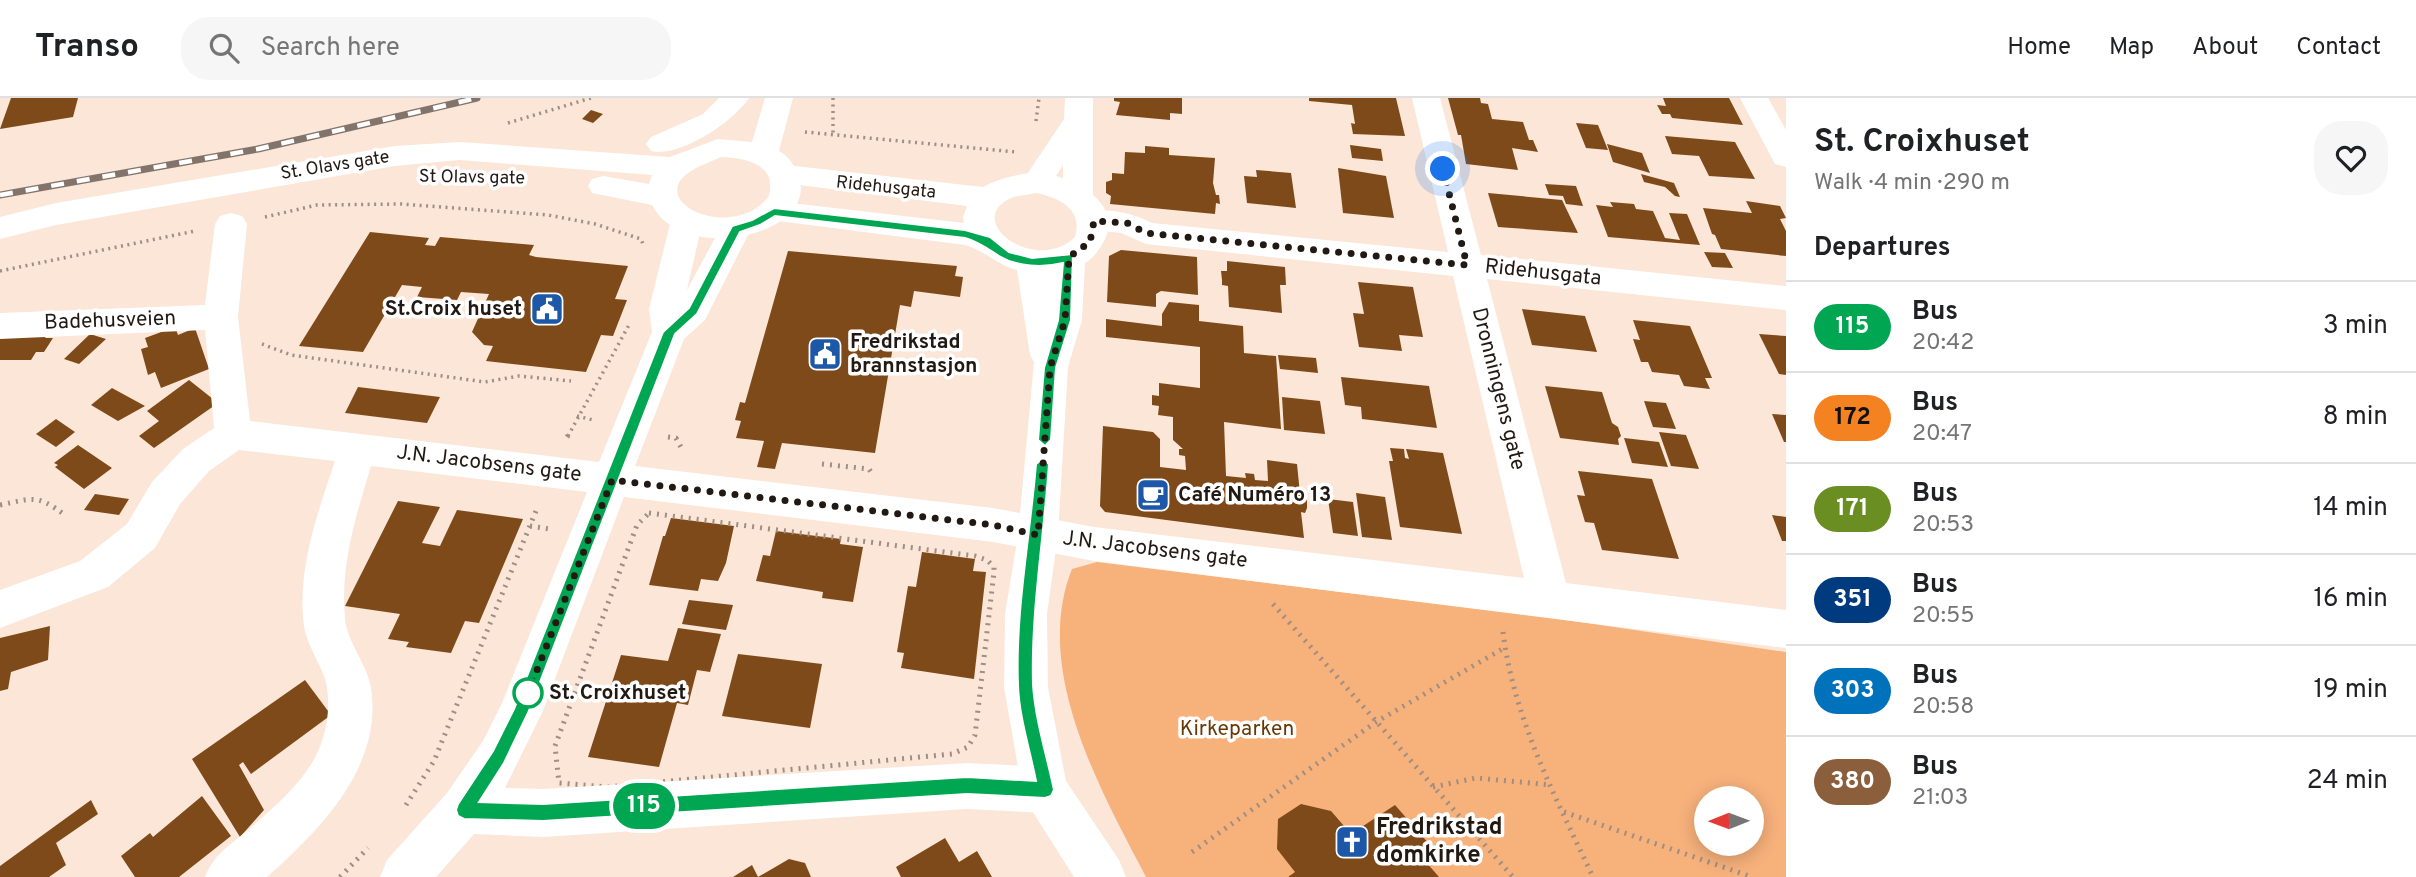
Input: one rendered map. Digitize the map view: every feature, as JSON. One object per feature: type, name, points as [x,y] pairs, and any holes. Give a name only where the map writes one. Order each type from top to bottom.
[{"type":"main road","points":[[718,148],[738,98]]},
{"type":"main road","points":[[540,158],[639,150],[661,145],[713,120],[738,98]]},
{"type":"main road","points":[[763,153],[779,98]]},
{"type":"main road","name":"Dronningens gate","points":[[1426,98],[1549,598]]},
{"type":"main road","points":[[1754,98],[1782,143]]},
{"type":"main road","points":[[1036,183],[1078,110]]},
{"type":"main road","points":[[1078,110],[1090,242],[1069,257],[1032,262],[1005,254],[986,240],[979,229],[980,208],[987,198],[1001,189],[1017,184],[1036,183],[1059,188],[1086,209]]},
{"type":"main road","points":[[718,148],[742,148],[763,153],[777,163],[786,175],[786,194],[774,212],[736,229],[710,230],[686,225],[669,213],[661,197],[663,181],[673,167],[693,155],[718,148]]},
{"type":"main road","name":"St. Olavs gate","points":[[0,230],[56,214],[343,163],[460,151],[673,167]]},
{"type":"main road","name":"St Olavs gate","points":[[159,211],[309,187],[381,179],[466,175],[619,187],[661,197]]},
{"type":"main road","name":"Ridehusgata","points":[[786,175],[987,198]]},
{"type":"main road","name":"Ridehusgata","points":[[1086,209],[1127,223],[1146,233],[1786,298]]},
{"type":"main road","name":"St. Olavs gate","points":[[0,230],[55,229],[159,211]]},
{"type":"main road","name":"Ridehusgata","points":[[774,212],[965,234],[986,240]]},
{"type":"main road","points":[[0,609],[94,574],[141,536],[166,493],[196,460],[233,434],[221,317],[231,224]]},
{"type":"main road","points":[[669,332],[666,309],[686,225]]},
{"type":"main road","points":[[404,877],[464,810],[499,757],[520,713],[669,332],[693,311],[736,229]]},
{"type":"main road","points":[[1069,257],[1065,320],[1050,368],[1038,535],[1027,614],[1026,687],[1045,790],[1102,877]]},
{"type":"main road","points":[[1032,262],[1050,368]]},
{"type":"main road","name":"Badehusveien","points":[[0,326],[221,317]]},
{"type":"main road","name":"J.N. Jacobsens gate","points":[[233,434],[993,525],[1038,535],[1786,629]]},
{"type":"main road","points":[[229,877],[273,841],[308,804],[329,779],[342,750],[350,712],[349,686],[328,642],[324,621],[323,576],[326,548],[358,448]]},
{"type":"main road","points":[[464,810],[543,813],[967,786],[1045,790]]},
{"type":"path","points":[[502,125],[591,98]]},
{"type":"path","points":[[833,98],[833,135]]},
{"type":"path","points":[[1036,122],[1039,98]]},
{"type":"path","points":[[802,131],[1022,153]]},
{"type":"path","points":[[0,271],[231,224]]},
{"type":"path","points":[[258,342],[291,355],[485,382],[519,376],[571,381]]},
{"type":"path","points":[[577,416],[593,420]]},
{"type":"path","points":[[0,505],[34,498],[46,501],[65,514]]},
{"type":"path","points":[[649,513],[841,537],[987,560],[994,572],[975,735],[968,747],[952,754],[608,787],[559,782],[555,746],[637,525],[649,513]]},
{"type":"path","points":[[530,526],[558,530]]},
{"type":"path","points":[[1253,563],[1256,584],[1513,877]]},
{"type":"path","points":[[1502,592],[1504,648],[1524,718],[1593,877]]},
{"type":"path","points":[[1192,852],[1376,722],[1504,648]]},
{"type":"path","points":[[1433,787],[1452,778],[1472,777],[1551,785]]},
{"type":"path","points":[[1563,811],[1752,877]]},
{"type":"green space","name":"Kirkeparken","points":[[1097,562],[1552,618],[1786,652],[1786,877],[1146,877],[1109,806],[1077,728],[1066,687],[1060,647],[1062,607],[1072,569]]},
{"type":"building","points":[[11,98],[78,98],[73,117],[0,129]]},
{"type":"building","points":[[1114,98],[1182,98],[1182,114],[1170,113],[1170,120],[1116,115],[1120,102],[1114,101]]},
{"type":"building","points":[[1309,98],[1396,98],[1405,136],[1353,134],[1351,123],[1355,124],[1352,105],[1309,101]]},
{"type":"building","points":[[1448,98],[1480,98],[1481,103],[1488,104],[1492,119],[1523,122],[1529,140],[1533,140],[1538,152],[1512,148],[1518,170],[1466,164],[1461,135],[1458,135]]},
{"type":"building","points":[[1663,98],[1729,98],[1743,125],[1672,118],[1670,114],[1662,114],[1657,105],[1666,106]]},
{"type":"building","points":[[591,110],[603,114],[593,123],[582,119]]},
{"type":"building","points":[[1576,123],[1598,125],[1608,150],[1586,148]]},
{"type":"building","points":[[1665,136],[1735,142],[1755,179],[1709,176],[1699,156],[1672,154]]},
{"type":"building","points":[[1607,144],[1642,153],[1650,173],[1613,162]]},
{"type":"building","points":[[1350,145],[1381,149],[1383,161],[1352,158]]},
{"type":"building","points":[[1145,146],[1169,148],[1169,155],[1215,158],[1213,183],[1220,204],[1216,203],[1215,214],[1110,204],[1111,196],[1106,193],[1106,182],[1112,180],[1112,173],[1124,174],[1125,152],[1145,153]]},
{"type":"building","points":[[1338,168],[1386,176],[1394,218],[1343,213]]},
{"type":"building","points":[[1256,170],[1291,173],[1296,208],[1247,203],[1244,176],[1257,177]]},
{"type":"building","points":[[1641,174],[1674,183],[1680,197],[1665,187],[1644,182]]},
{"type":"building","points":[[1545,184],[1576,186],[1583,206],[1566,204],[1563,196],[1549,195]]},
{"type":"building","points":[[1488,193],[1562,200],[1578,233],[1498,227]]},
{"type":"building","points":[[1746,201],[1780,206],[1786,218],[1780,219],[1786,231],[1786,256],[1721,249],[1712,234],[1703,208],[1752,213]]},
{"type":"building","points":[[1610,202],[1634,204],[1636,209],[1653,211],[1665,238],[1680,240],[1669,213],[1687,214],[1700,245],[1608,237],[1596,205],[1613,207]]},
{"type":"building","points":[[370,232],[429,238],[425,245],[435,246],[440,237],[534,245],[529,255],[536,257],[628,266],[615,299],[627,300],[613,336],[601,335],[586,372],[486,361],[493,346],[484,345],[472,332],[489,294],[461,292],[457,300],[417,297],[422,287],[402,285],[363,352],[299,346]]},
{"type":"building","points":[[1121,250],[1197,257],[1198,295],[1161,291],[1156,294],[1156,307],[1107,302],[1109,256]]},
{"type":"building","name":"Fredrikstad brannstasjon","points":[[788,251],[957,266],[955,276],[963,277],[960,297],[914,291],[911,307],[900,305],[875,453],[782,443],[775,469],[757,467],[764,441],[736,438],[741,421],[735,420],[740,402],[745,403]]},
{"type":"building","points":[[1704,252],[1725,253],[1733,268],[1712,267]]},
{"type":"building","points":[[1227,261],[1285,267],[1286,285],[1280,285],[1282,313],[1229,307],[1228,286],[1222,285],[1221,271],[1227,271]]},
{"type":"building","points":[[1358,282],[1413,287],[1423,337],[1399,335],[1402,351],[1359,347],[1353,313],[1364,314]]},
{"type":"building","points":[[1169,302],[1199,305],[1199,321],[1243,326],[1244,353],[1276,356],[1281,429],[1224,422],[1226,476],[1246,478],[1245,473],[1254,474],[1255,480],[1268,481],[1267,460],[1297,464],[1300,494],[1307,499],[1305,513],[1301,512],[1304,538],[1105,512],[1100,506],[1103,426],[1153,432],[1160,439],[1160,467],[1186,470],[1185,456],[1179,455],[1179,449],[1183,449],[1173,440],[1173,417],[1158,415],[1159,406],[1152,405],[1152,395],[1159,396],[1159,383],[1200,388],[1200,347],[1106,337],[1106,319],[1162,326],[1162,314]]},
{"type":"building","points":[[1522,309],[1585,316],[1597,352],[1532,345]]},
{"type":"building","points":[[1633,320],[1690,326],[1712,378],[1705,378],[1710,389],[1684,386],[1679,375],[1652,372],[1648,362],[1641,362],[1633,339],[1640,340]]},
{"type":"building","points":[[175,327],[178,335],[195,328],[209,369],[161,388],[155,372],[148,375],[141,349],[148,347],[145,338]]},
{"type":"building","points":[[90,334],[106,339],[79,364],[64,359]]},
{"type":"building","points":[[1759,334],[1786,336],[1786,375],[1779,374]]},
{"type":"building","points":[[0,335],[47,335],[45,338],[53,338],[44,352],[36,352],[31,360],[0,360]]},
{"type":"building","points":[[1278,355],[1316,358],[1318,373],[1280,369]]},
{"type":"building","points":[[1341,377],[1429,386],[1437,428],[1362,419],[1361,407],[1345,405]]},
{"type":"building","points":[[189,380],[218,403],[154,448],[139,436],[159,421],[147,411]]},
{"type":"building","points":[[1545,386],[1602,392],[1612,423],[1618,427],[1621,436],[1618,439],[1619,445],[1560,438]]},
{"type":"building","points":[[358,387],[440,397],[427,423],[345,413]]},
{"type":"building","points":[[112,388],[145,406],[118,421],[91,405]]},
{"type":"building","points":[[1282,397],[1320,401],[1325,434],[1284,430]]},
{"type":"building","points":[[1644,401],[1666,403],[1676,429],[1653,427]]},
{"type":"building","points":[[1772,414],[1786,415],[1786,442],[1784,442]]},
{"type":"building","points":[[56,419],[75,432],[56,447],[36,434]]},
{"type":"building","points":[[1659,432],[1686,435],[1699,469],[1671,466]]},
{"type":"building","points":[[1624,438],[1659,442],[1668,467],[1632,463]]},
{"type":"building","points":[[78,445],[112,468],[84,489],[55,467],[58,465],[54,463]]},
{"type":"building","points":[[1390,448],[1404,449],[1405,458],[1409,459],[1406,449],[1443,453],[1462,534],[1400,527],[1389,461],[1393,461]]},
{"type":"building","points":[[1578,471],[1652,479],[1679,559],[1602,550],[1594,523],[1585,522],[1577,495],[1585,496]]},
{"type":"building","points":[[1356,493],[1385,497],[1392,540],[1362,537]]},
{"type":"building","points":[[95,494],[129,499],[119,515],[84,510]]},
{"type":"building","points":[[1328,499],[1353,502],[1358,536],[1333,533]]},
{"type":"building","points":[[398,501],[440,507],[422,543],[440,546],[457,510],[523,519],[479,623],[465,621],[451,653],[406,647],[409,642],[388,639],[400,614],[345,606]]},
{"type":"building","points":[[1772,515],[1786,517],[1786,541],[1782,541]]},
{"type":"building","points":[[671,518],[734,526],[726,563],[718,581],[701,579],[698,591],[649,585]]},
{"type":"building","points":[[776,531],[841,539],[840,544],[863,547],[853,602],[822,598],[823,592],[756,581],[763,555],[770,556]]},
{"type":"building","points":[[922,552],[975,559],[973,571],[986,572],[974,679],[901,668],[904,653],[897,652],[908,586],[916,587]]},
{"type":"building","points":[[689,600],[733,605],[726,630],[682,624]]},
{"type":"building","points":[[50,626],[48,660],[11,672],[8,689],[0,691],[0,638]]},
{"type":"building","points":[[678,628],[721,634],[710,672],[697,670],[688,705],[677,703],[659,767],[588,757],[621,655],[668,661]]},
{"type":"building","points":[[738,654],[822,664],[810,728],[722,716]]},
{"type":"building","points":[[305,680],[331,715],[251,774],[243,762],[239,765],[264,810],[240,837],[192,759]]},
{"type":"building","points":[[202,796],[231,836],[179,877],[135,877],[121,856],[150,833],[153,837]]},
{"type":"building","points":[[91,800],[98,814],[56,843],[66,865],[49,877],[0,877],[0,866]]},
{"type":"building","name":"Fredrikstad domkirke","points":[[1301,804],[1331,811],[1351,834],[1395,805],[1437,853],[1426,862],[1439,877],[1288,877],[1295,872],[1277,849],[1278,819]]},
{"type":"building","points":[[945,838],[959,862],[977,851],[992,877],[901,877],[896,867]]},
{"type":"building","points":[[789,859],[805,863],[811,877],[758,877]]},
{"type":"building","points":[[752,865],[758,877],[733,877]]},
{"type":"railway","points":[[0,195],[258,149],[477,98]]},
{"type":"bus line","name":"115","points":[[1043,464],[1038,535],[1027,614],[1026,687],[1045,790],[967,786],[543,813],[464,810],[499,757],[520,713],[669,332],[693,311],[736,229],[774,212],[798,214],[965,234],[986,240],[1005,254],[1032,262],[1069,257],[1065,320],[1050,368],[1045,440]]},
{"type":"place","name":"St.Croix huset","points":[[547,309]]},
{"type":"place","name":"Fredrikstad brannstasjon","points":[[825,354]]},
{"type":"place","name":"Café Numéro 13","points":[[1153,495]]},
{"type":"place","name":"St. Croixhuset","points":[[528,693]]},
{"type":"place","name":"Fredrikstad domkirke","points":[[1352,842]]},
{"type":"route","points":[[528,693],[612,480],[993,525],[1038,535],[1050,368],[1065,320],[1069,257],[1090,242],[1094,221],[1127,223],[1146,233],[1467,265],[1443,169]]}]
